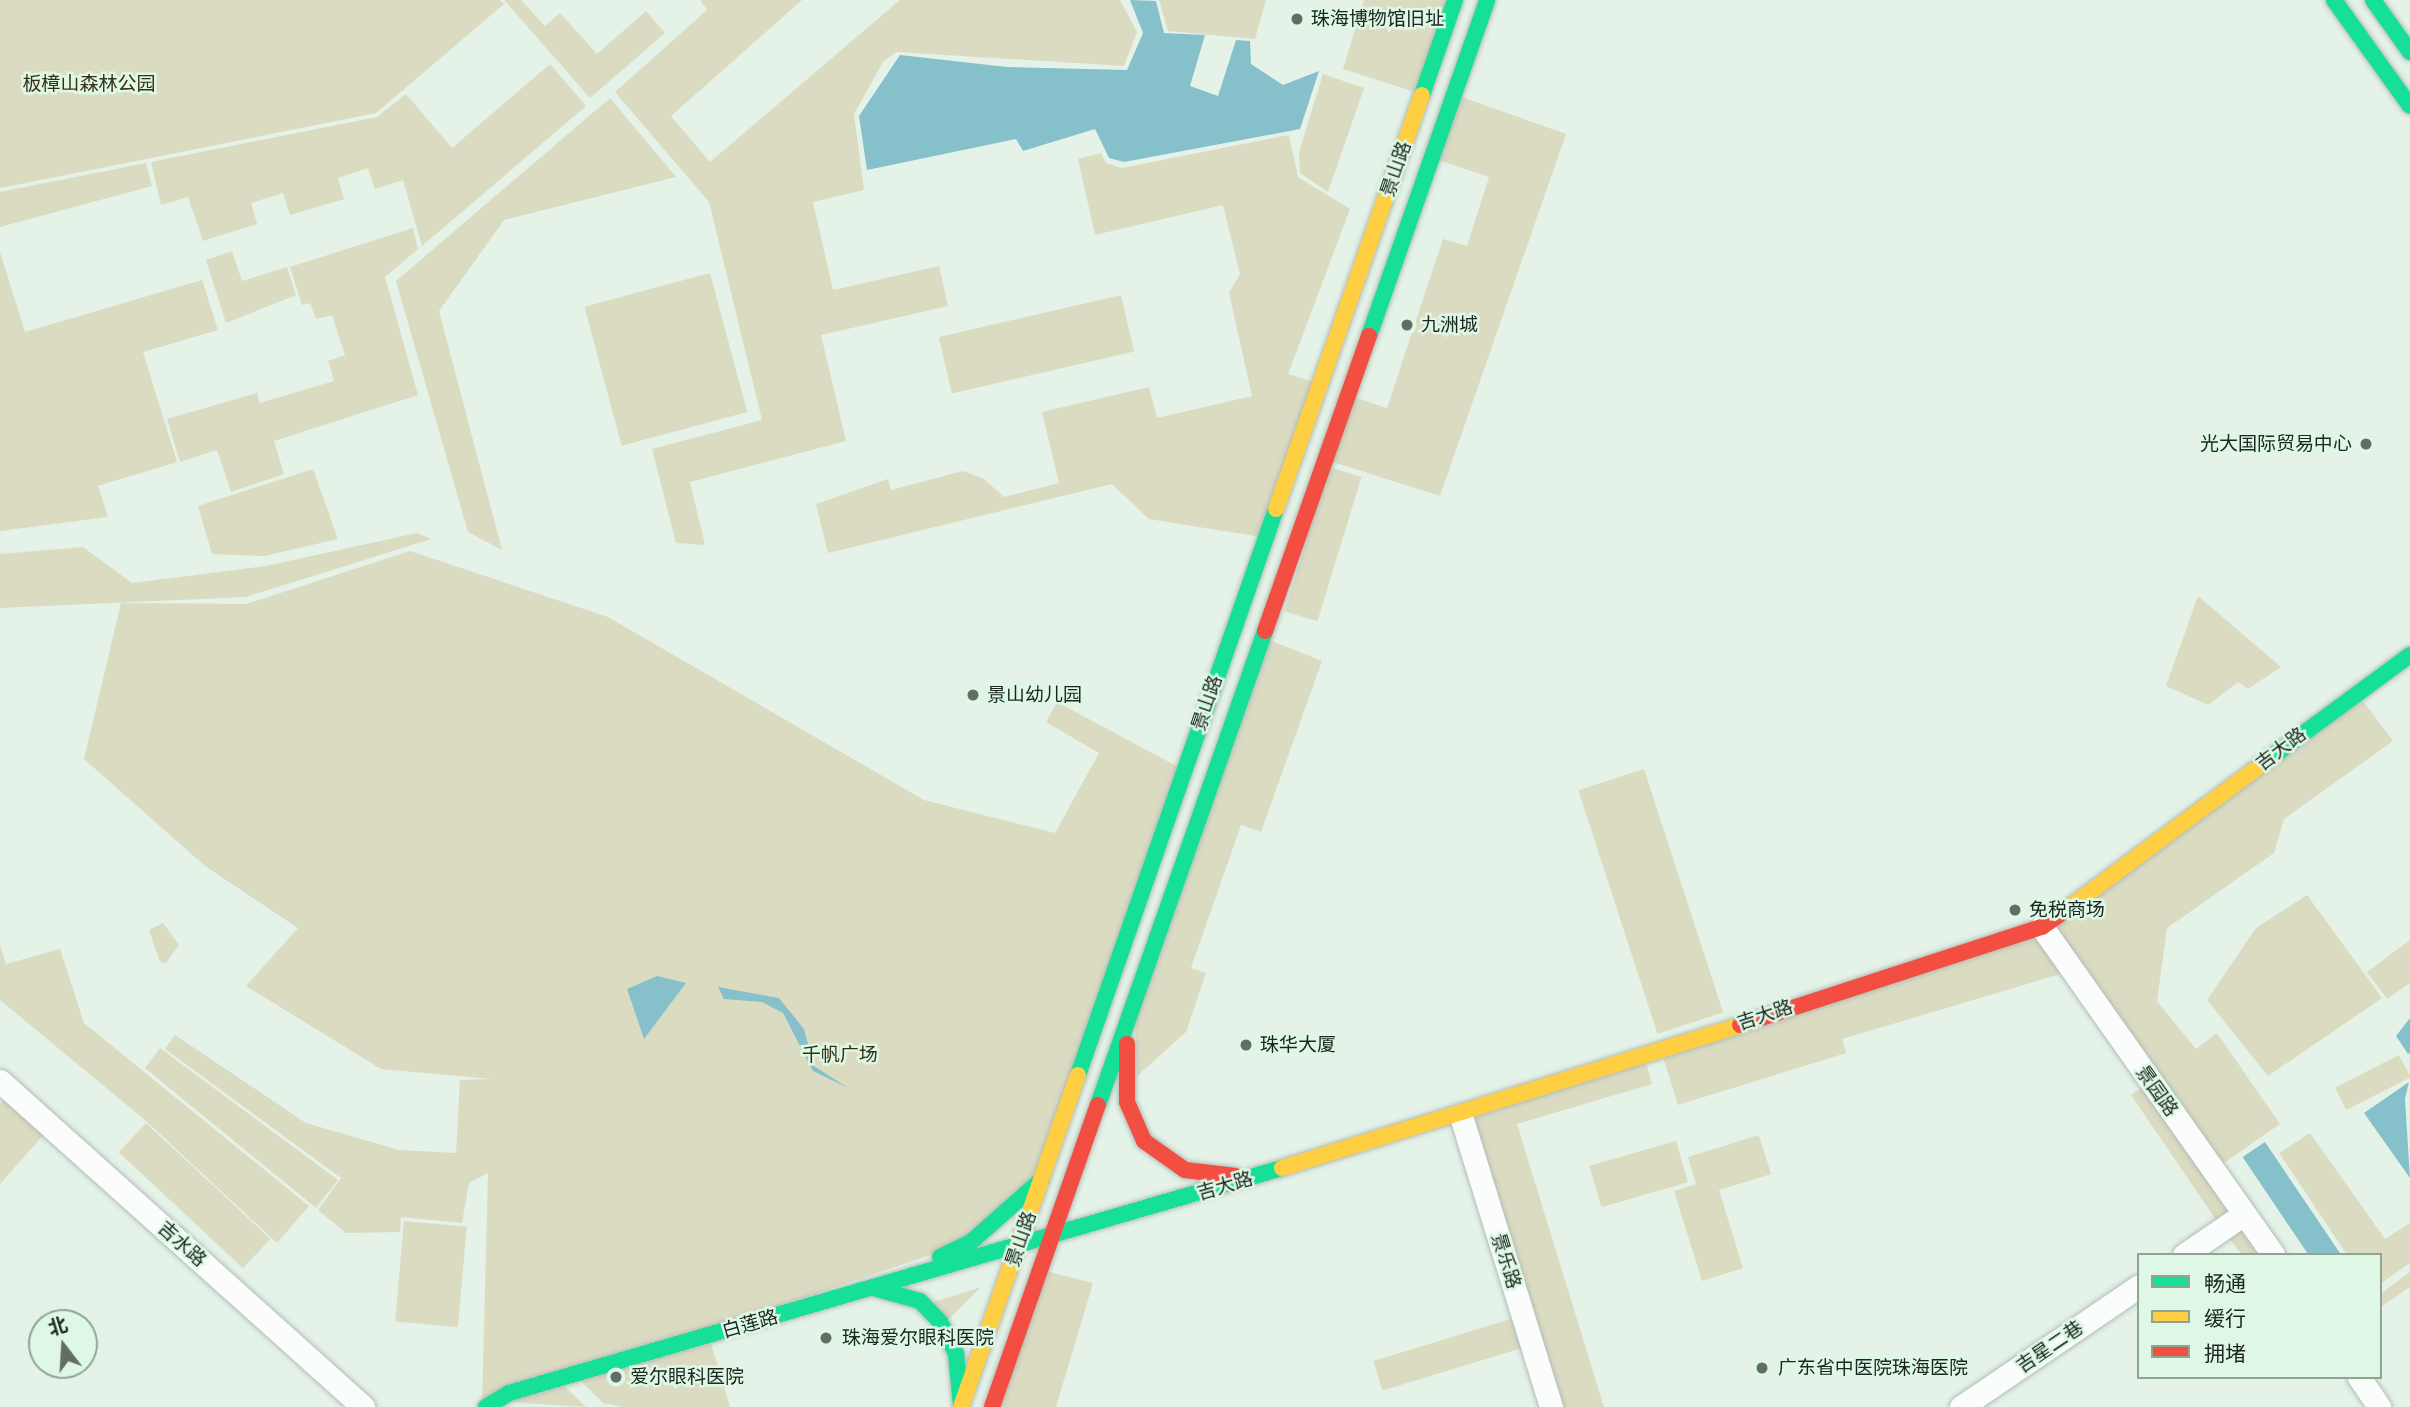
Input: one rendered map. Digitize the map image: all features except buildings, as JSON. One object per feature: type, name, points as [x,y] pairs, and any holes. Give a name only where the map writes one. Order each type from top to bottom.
[{"type":"main road","name":"景山路","points":[[961,1407],[1455,0]]},
{"type":"main road","name":"景山路","points":[[992,1407],[1487,0]]},
{"type":"main road","points":[[2333,0],[2410,106]]},
{"type":"main road","points":[[2373,0],[2410,52]]},
{"type":"main road","name":"吉大路","points":[[1018,1248],[1461,1116],[2042,927],[2410,655]]},
{"type":"main road","points":[[1129,1019],[1127,1102],[1150,1147],[1185,1170],[1265,1174]]},
{"type":"main road","points":[[876,1289],[971,1242],[1041,1180]]},
{"type":"main road","name":"白莲路","points":[[486,1407],[509,1393],[1018,1248]]},
{"type":"main road","points":[[876,1289],[920,1301],[940,1322],[956,1354],[961,1407]]},
{"type":"street","name":"景园路","points":[[2042,927],[2272,1253]]},
{"type":"street","name":"吉水路","points":[[0,1081],[363,1407]]},
{"type":"street","name":"景乐路","points":[[1461,1116],[1551,1407]]},
{"type":"street","points":[[2188,1253],[2244,1214]]},
{"type":"street","name":"吉星二巷","points":[[1961,1407],[2137,1287]]},
{"type":"street","points":[[2360,1379],[2379,1407]]},
{"type":"green space","name":"板樟山森林公园","points":[[0,0],[500,0],[504,4],[376,113],[0,188]]},
{"type":"green space","points":[[504,0],[521,0],[545,26],[560,13],[597,54],[646,11],[665,33],[590,98]]},
{"type":"green space","points":[[700,0],[802,0],[671,116],[710,162],[900,0],[1120,0],[1137,32],[1124,66],[896,52],[883,62],[854,114],[864,190],[813,202],[833,290],[939,266],[948,306],[821,335],[846,441],[690,482],[705,545],[676,543],[652,449],[762,420],[709,202],[615,92],[707,10]]},
{"type":"green space","points":[[1159,0],[1266,0],[1255,39],[1168,31]]},
{"type":"green space","points":[[1364,0],[1449,0],[1415,92],[1343,69]]},
{"type":"green space","points":[[550,64],[586,106],[422,246],[403,180],[375,189],[368,168],[338,178],[344,199],[290,215],[283,193],[251,203],[257,224],[203,241],[188,197],[161,205],[151,162],[377,117],[406,94],[452,148]]},
{"type":"green space","points":[[1323,74],[1364,88],[1328,192],[1300,173],[1299,152]]},
{"type":"green space","points":[[1459,96],[1566,134],[1440,496],[1333,462],[1353,397],[1387,408],[1443,239],[1467,246],[1489,177],[1435,159]]},
{"type":"green space","points":[[610,98],[676,177],[504,220],[439,311],[502,550],[468,532],[396,281]]},
{"type":"green space","points":[[1289,135],[1298,177],[1350,209],[1288,374],[1317,383],[1261,537],[1149,519],[1112,484],[828,553],[816,504],[888,479],[891,490],[963,471],[984,479],[1004,497],[1059,483],[1042,412],[1149,387],[1157,418],[1252,396],[1229,293],[1240,274],[1223,205],[1095,235],[1078,159],[1101,153],[1106,163],[1122,168]]},
{"type":"green space","points":[[146,163],[152,186],[0,227],[0,192]]},
{"type":"green space","points":[[413,228],[418,249],[385,277],[418,395],[274,441],[284,474],[231,492],[217,450],[180,462],[167,419],[257,393],[260,403],[334,381],[328,361],[345,355],[332,315],[316,319],[310,303],[302,305],[290,267]]},
{"type":"green space","points":[[232,251],[242,281],[287,267],[296,295],[226,323],[206,260]]},
{"type":"green space","points":[[0,252],[25,332],[202,280],[218,330],[143,352],[177,462],[98,486],[108,517],[0,531]]},
{"type":"green space","points":[[710,273],[747,412],[622,446],[584,307]]},
{"type":"green space","points":[[1121,295],[1134,352],[952,394],[939,337]]},
{"type":"green space","points":[[1329,467],[1362,477],[1317,621],[1285,611]]},
{"type":"green space","points":[[313,469],[338,539],[264,556],[212,554],[198,506]]},
{"type":"green space","points":[[417,533],[431,539],[246,597],[0,608],[0,554],[83,547],[132,583],[266,566]]},
{"type":"green space","name":"千帆广场","points":[[410,551],[608,617],[924,800],[1055,833],[1099,753],[1046,722],[1057,702],[1180,768],[1042,1172],[968,1242],[482,1407],[488,1173],[469,1183],[462,1223],[401,1217],[400,1232],[346,1233],[318,1210],[341,1178],[165,1049],[175,1035],[306,1123],[399,1150],[456,1153],[460,1080],[491,1079],[381,1069],[246,986],[298,928],[205,866],[84,759],[121,603],[246,604]]},
{"type":"green space","points":[[2198,596],[2281,667],[2248,689],[2238,682],[2208,705],[2166,686]]},
{"type":"green space","points":[[1267,639],[1322,661],[1261,832],[1241,825],[1191,968],[1206,973],[1186,1032],[1137,1076],[1135,1019]]},
{"type":"green space","points":[[2360,697],[2393,741],[2284,819],[2274,853],[2167,928],[2157,1001],[2196,1049],[2217,1033],[2280,1124],[2218,1167],[2050,929]]},
{"type":"green space","points":[[1644,769],[1723,1012],[1657,1034],[1578,790]]},
{"type":"green space","points":[[2307,895],[2382,998],[2268,1076],[2207,1000],[2256,928]]},
{"type":"green space","points":[[163,923],[179,945],[166,963],[160,962],[149,930]]},
{"type":"green space","points":[[2039,935],[2064,973],[1842,1039],[1846,1053],[1678,1105],[1663,1057]]},
{"type":"green space","points":[[2410,940],[2410,983],[2387,999],[2367,972]]},
{"type":"green space","points":[[0,946],[6,964],[60,949],[84,1023],[309,1206],[277,1243],[145,1120],[0,1000]]},
{"type":"green space","points":[[160,1048],[338,1180],[316,1208],[145,1068]]},
{"type":"green space","points":[[2399,1055],[2410,1077],[2346,1110],[2335,1088]]},
{"type":"green space","points":[[1646,1062],[1652,1084],[1517,1124],[1604,1407],[1557,1407],[1470,1119]]},
{"type":"green space","points":[[2147,1084],[2266,1253],[2240,1253],[2131,1095]]},
{"type":"green space","points":[[7,1096],[47,1131],[0,1184],[0,1104]]},
{"type":"green space","points":[[146,1123],[270,1239],[243,1268],[119,1152]]},
{"type":"green space","points":[[2310,1133],[2385,1239],[2410,1223],[2410,1263],[2382,1283],[2382,1253],[2346,1253],[2279,1153]]},
{"type":"green space","points":[[1759,1135],[1771,1174],[1719,1190],[1743,1268],[1702,1281],[1674,1191],[1696,1184],[1688,1157]]},
{"type":"green space","points":[[1676,1141],[1688,1182],[1601,1207],[1589,1166]]},
{"type":"green space","points":[[404,1221],[467,1226],[458,1327],[395,1322]]},
{"type":"green space","points":[[1042,1270],[1093,1283],[1056,1407],[996,1407]]},
{"type":"green space","points":[[2410,1272],[2410,1287],[2382,1306],[2382,1293]]},
{"type":"green space","points":[[981,1287],[948,1320],[928,1304]]},
{"type":"green space","points":[[1514,1318],[1523,1348],[1382,1391],[1373,1361]]},
{"type":"green space","points":[[711,1343],[730,1407],[622,1407],[603,1403],[579,1379]]},
{"type":"green space","points":[[562,1384],[586,1407],[507,1402]]},
{"type":"water","points":[[1130,0],[1156,1],[1164,33],[1205,35],[1190,86],[1218,96],[1236,40],[1250,41],[1251,64],[1283,85],[1319,71],[1300,129],[1124,162],[1109,158],[1095,129],[1023,151],[1016,139],[867,170],[859,116],[900,55],[1007,67],[1127,70],[1143,33]]},
{"type":"water","points":[[657,976],[686,983],[644,1039],[627,989]]},
{"type":"water","points":[[718,987],[779,998],[804,1029],[814,1066],[848,1088],[813,1071],[783,1013],[762,1002],[724,999]]},
{"type":"water","points":[[2410,1018],[2410,1053],[2408,1054],[2396,1036]]},
{"type":"water","points":[[2409,1082],[2405,1099],[2410,1178],[2364,1113]]},
{"type":"water","points":[[2265,1142],[2340,1253],[2307,1253],[2243,1157]]},
{"type":"traffic: fast","points":[[1422,95],[1455,0]]},
{"type":"traffic: fast","points":[[1369,336],[1487,0]]},
{"type":"traffic: fast","points":[[2334,0],[2410,106]]},
{"type":"traffic: fast","points":[[2373,0],[2410,52]]},
{"type":"traffic: fast","points":[[1078,1075],[1276,509]]},
{"type":"traffic: fast","points":[[1098,1105],[1265,631]]},
{"type":"traffic: fast","points":[[2258,767],[2410,655]]},
{"type":"traffic: fast","points":[[486,1407],[509,1393],[1282,1168]]},
{"type":"traffic: fast","points":[[940,1257],[971,1242],[1041,1180]]},
{"type":"traffic: fast","points":[[877,1289],[920,1301],[940,1322],[956,1354],[961,1406]]},
{"type":"traffic: slow","points":[[1276,509],[1422,95]]},
{"type":"traffic: slow","points":[[2059,915],[2258,767]]},
{"type":"traffic: slow","points":[[1282,1168],[1740,1025]]},
{"type":"traffic: slow","points":[[961,1407],[1078,1075]]},
{"type":"traffic: jam","points":[[1265,631],[1369,336]]},
{"type":"traffic: jam","points":[[1740,1025],[2042,927],[2059,915]]},
{"type":"traffic: jam","points":[[1127,1044],[1127,1102],[1144,1141],[1185,1170],[1236,1176]]},
{"type":"traffic: jam","points":[[992,1407],[1098,1105]]},
{"type":"place","name":"珠海博物馆旧址","points":[[1297,19]]},
{"type":"place","name":"九洲城","points":[[1407,325]]},
{"type":"place","name":"光大国际贸易中心","points":[[2366,444]]},
{"type":"place","name":"景山幼儿园","points":[[973,695]]},
{"type":"place","name":"免税商场","points":[[2015,910]]},
{"type":"place","name":"珠华大厦","points":[[1246,1045]]},
{"type":"place","name":"珠海爱尔眼科医院","points":[[826,1338]]},
{"type":"place","name":"广东省中医院珠海医院","points":[[1762,1368]]},
{"type":"place","name":"爱尔眼科医院","points":[[616,1377]]}]
